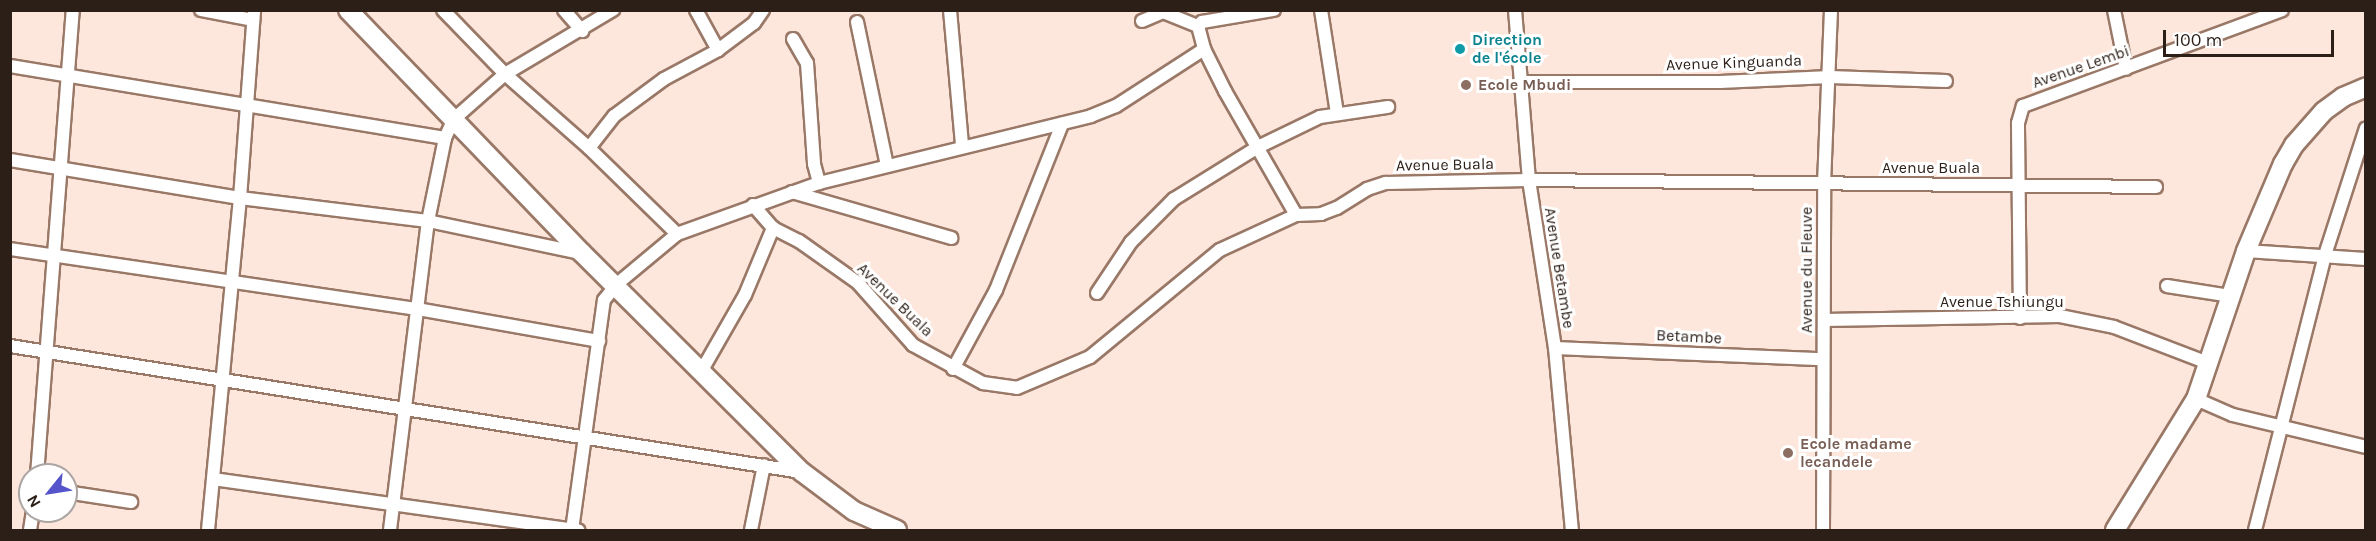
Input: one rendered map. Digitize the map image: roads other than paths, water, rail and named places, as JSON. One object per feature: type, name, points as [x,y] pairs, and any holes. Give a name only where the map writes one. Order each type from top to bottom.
[{"type":"street","points":[[38,463],[52,256],[73,10]]},
{"type":"street","points":[[201,10],[254,15],[240,198],[208,531]]},
{"type":"street","points":[[348,10],[582,254],[617,284],[802,472],[854,511],[897,531]]},
{"type":"street","points":[[443,10],[505,74],[589,148],[677,234]]},
{"type":"street","points":[[564,10],[582,31]]},
{"type":"street","points":[[390,531],[402,411],[428,221],[445,138],[454,119],[505,74],[582,31],[614,10]]},
{"type":"street","points":[[696,10],[718,50]]},
{"type":"street","points":[[589,148],[614,116],[664,79],[718,50],[754,23],[763,10]]},
{"type":"street","points":[[950,10],[962,145]]},
{"type":"street","points":[[1198,26],[1202,22],[1274,10]]},
{"type":"street","points":[[1321,10],[1337,113]]},
{"type":"street","name":"Avenue Betambe","points":[[1515,10],[1523,82],[1529,180],[1555,348],[1572,531]]},
{"type":"street","name":"Avenue du Fleuve","points":[[1823,531],[1824,184],[1830,77],[1830,10]]},
{"type":"street","points":[[2114,10],[2126,69]]},
{"type":"street","name":"Avenue Lembi","points":[[2020,318],[2018,123],[2023,106],[2282,10]]},
{"type":"street","points":[[1142,21],[1163,12],[1198,26]]},
{"type":"street","points":[[857,22],[887,165]]},
{"type":"street","points":[[1198,26],[1204,49],[1296,215]]},
{"type":"street","points":[[793,39],[807,63],[814,164],[819,183]]},
{"type":"street","points":[[213,479],[393,502],[574,530],[604,300],[617,284],[677,234],[819,183],[962,145],[1062,124],[1116,106],[1204,49]]},
{"type":"street","points":[[10,66],[246,102],[445,138]]},
{"type":"street","name":"Avenue Kinguanda","points":[[1523,82],[1720,82],[1830,77],[1946,81]]},
{"type":"street","points":[[2115,531],[2196,399],[2246,251],[2294,145],[2324,111],[2343,97],[2366,87]]},
{"type":"street","points":[[1097,293],[1151,219],[1174,199],[1258,147],[1337,113],[1388,107]]},
{"type":"street","points":[[954,369],[996,290],[1062,124]]},
{"type":"street","points":[[2255,531],[2325,255],[2366,128]]},
{"type":"street","points":[[10,160],[240,198],[428,221],[582,254]]},
{"type":"street","name":"Avenue Buala","points":[[753,205],[773,228],[799,241],[858,283],[913,345],[983,383],[1017,388],[1064,370],[1099,351],[1220,250],[1296,215],[1321,214],[1386,183],[1529,180],[2156,186]]},
{"type":"street","points":[[792,192],[951,238]]},
{"type":"street","points":[[702,370],[745,295],[773,228]]},
{"type":"street","points":[[10,249],[417,309],[599,341]]},
{"type":"street","points":[[2246,251],[2366,259]]},
{"type":"street","points":[[2167,286],[2231,296]]},
{"type":"street","name":"Avenue Tshiungu","points":[[1824,320],[2060,316],[2114,327],[2208,363]]},
{"type":"street","points":[[10,346],[402,411],[802,472]]},
{"type":"street","name":"Betambe","points":[[1555,348],[1822,360]]},
{"type":"street","points":[[2196,399],[2233,415],[2366,447]]},
{"type":"street","points":[[751,531],[764,465]]},
{"type":"street","points":[[78,494],[131,502]]},
{"type":"place","name":"Direction de l'école","points":[[1460,49]]},
{"type":"place","name":"Ecole Mbudi","points":[[1466,85]]},
{"type":"place","name":"Ecole madame lecandele","points":[[1788,453]]}]
